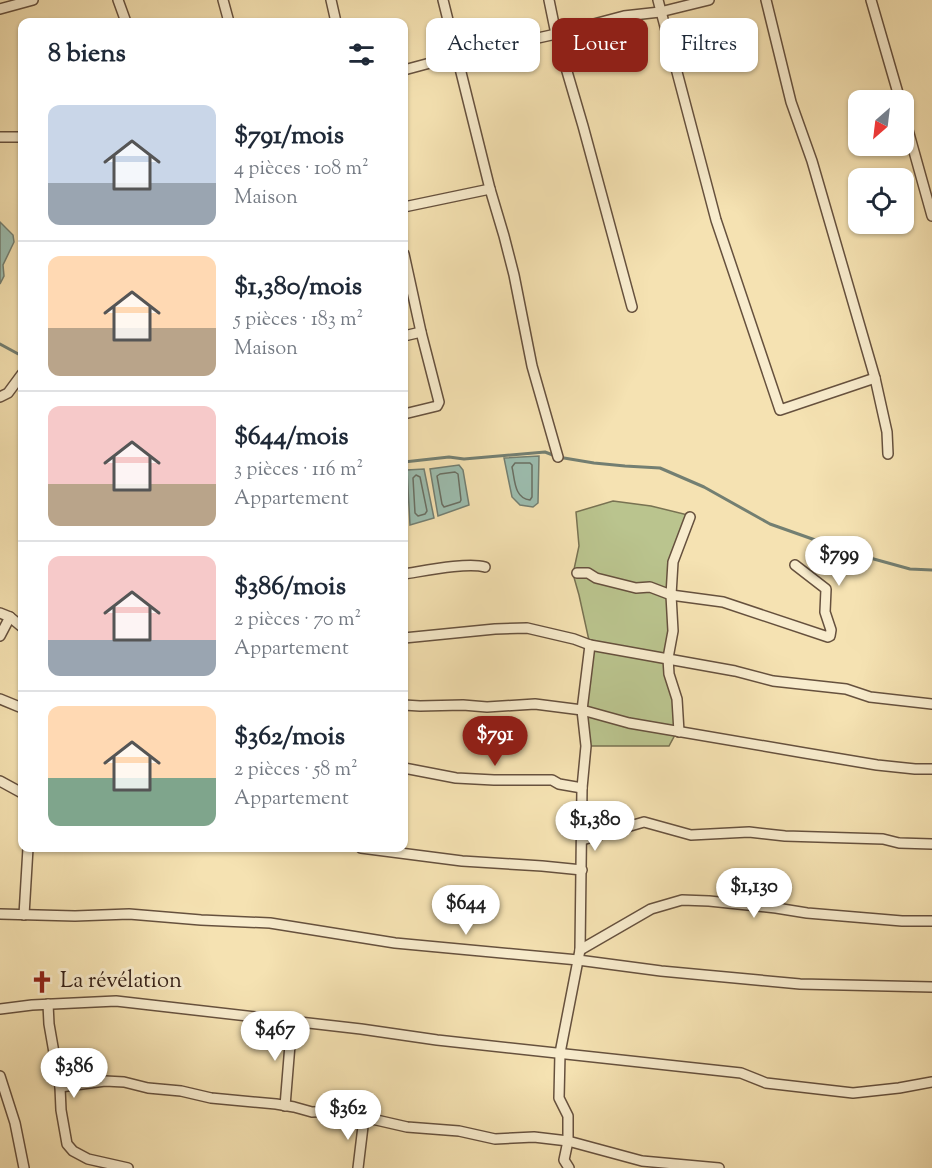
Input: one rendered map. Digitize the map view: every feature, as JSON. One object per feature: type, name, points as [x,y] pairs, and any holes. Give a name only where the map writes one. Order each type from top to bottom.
[{"type":"street","points":[[0,9],[33,0]]},
{"type":"street","points":[[118,0],[125,18]]},
{"type":"street","points":[[223,0],[227,18]]},
{"type":"street","points":[[331,0],[335,18]]},
{"type":"street","points":[[443,0],[447,18]]},
{"type":"street","points":[[549,0],[553,18]]},
{"type":"street","points":[[658,0],[716,220],[780,410],[875,378]]},
{"type":"street","points":[[616,18],[660,12],[710,0]]},
{"type":"street","points":[[766,0],[791,102],[812,161],[875,378],[887,432],[888,454]]},
{"type":"street","points":[[871,0],[897,90]]},
{"type":"street","points":[[408,69],[426,64]]},
{"type":"street","points":[[460,72],[514,275],[532,366],[558,457]]},
{"type":"street","points":[[567,72],[632,307]]},
{"type":"street","points":[[0,137],[18,137]]},
{"type":"street","points":[[914,151],[932,216]]},
{"type":"street","points":[[408,206],[490,189]]},
{"type":"street","points":[[408,272],[439,404],[408,413]]},
{"type":"street","points":[[408,335],[421,332]]},
{"type":"street","points":[[0,398],[8,393],[18,379]]},
{"type":"street","points":[[680,732],[668,658],[673,631],[671,595],[673,562],[690,517]]},
{"type":"street","points":[[577,573],[588,573],[596,578],[636,588],[650,587],[671,595],[723,602],[828,637],[831,630],[825,612],[826,589],[795,565]]},
{"type":"street","points":[[408,573],[465,566],[485,567]]},
{"type":"street","points":[[0,613],[18,624]]},
{"type":"street","points":[[0,636],[10,617]]},
{"type":"street","points":[[408,638],[527,628],[590,645],[735,671],[773,681],[846,689],[870,697],[932,704]]},
{"type":"street","points":[[569,1168],[564,1160],[568,1141],[568,1116],[559,1098],[560,1053],[580,950],[582,788],[586,746],[582,710],[590,645]]},
{"type":"street","points":[[0,699],[18,706]]},
{"type":"street","points":[[408,705],[487,707],[532,704],[582,710],[629,723],[680,732],[877,765],[932,770]]},
{"type":"street","points":[[408,769],[456,778],[552,780],[559,784],[582,788]]},
{"type":"street","points":[[0,781],[18,791]]},
{"type":"street","points":[[582,840],[644,822],[691,835],[749,832],[785,837],[883,839],[899,843],[932,844]]},
{"type":"street","points":[[24,915],[28,852]]},
{"type":"street","points":[[391,852],[462,861],[582,870]]},
{"type":"street","points":[[580,950],[651,909],[682,900],[902,921],[932,921]]},
{"type":"street","points":[[0,914],[129,915],[270,922],[395,943],[578,960],[661,971],[800,984],[932,987]]},
{"type":"street","points":[[0,1009],[116,1001],[292,1020],[437,1040],[741,1073],[766,1083],[853,1093],[932,1082]]},
{"type":"street","points":[[48,1004],[67,1144],[73,1151],[88,1159],[129,1168]]},
{"type":"street","points":[[285,1106],[292,1020]]},
{"type":"street","points":[[0,1076],[4,1101],[17,1132],[24,1168]]},
{"type":"street","points":[[60,1087],[105,1081],[124,1082],[148,1088],[285,1106],[316,1113],[337,1111],[408,1128],[463,1132],[491,1138],[534,1137],[568,1141],[664,1165],[719,1168]]},
{"type":"street","points":[[358,1168],[364,1118]]},
{"type":"green space","points":[[613,501],[651,506],[688,515],[679,541],[668,614],[677,731],[669,746],[586,746],[582,710],[590,645],[573,574],[579,546],[576,512]]},
{"type":"water","points":[[0,222],[13,235],[14,242],[3,265],[4,276],[0,284]]},
{"type":"water","points":[[539,456],[538,503],[533,507],[520,505],[512,497],[504,458]]},
{"type":"water","points":[[459,465],[463,470],[469,505],[438,516],[430,469]]},
{"type":"water","points":[[424,469],[434,518],[410,525],[408,488],[408,470]]},
{"type":"waterway","points":[[0,344],[18,354]]},
{"type":"waterway","points":[[408,462],[545,452],[558,457],[594,463],[660,468],[704,487],[770,524],[852,553],[910,569],[932,570]]},
{"type":"place","name":"La révélation","points":[[42,982]]}]
